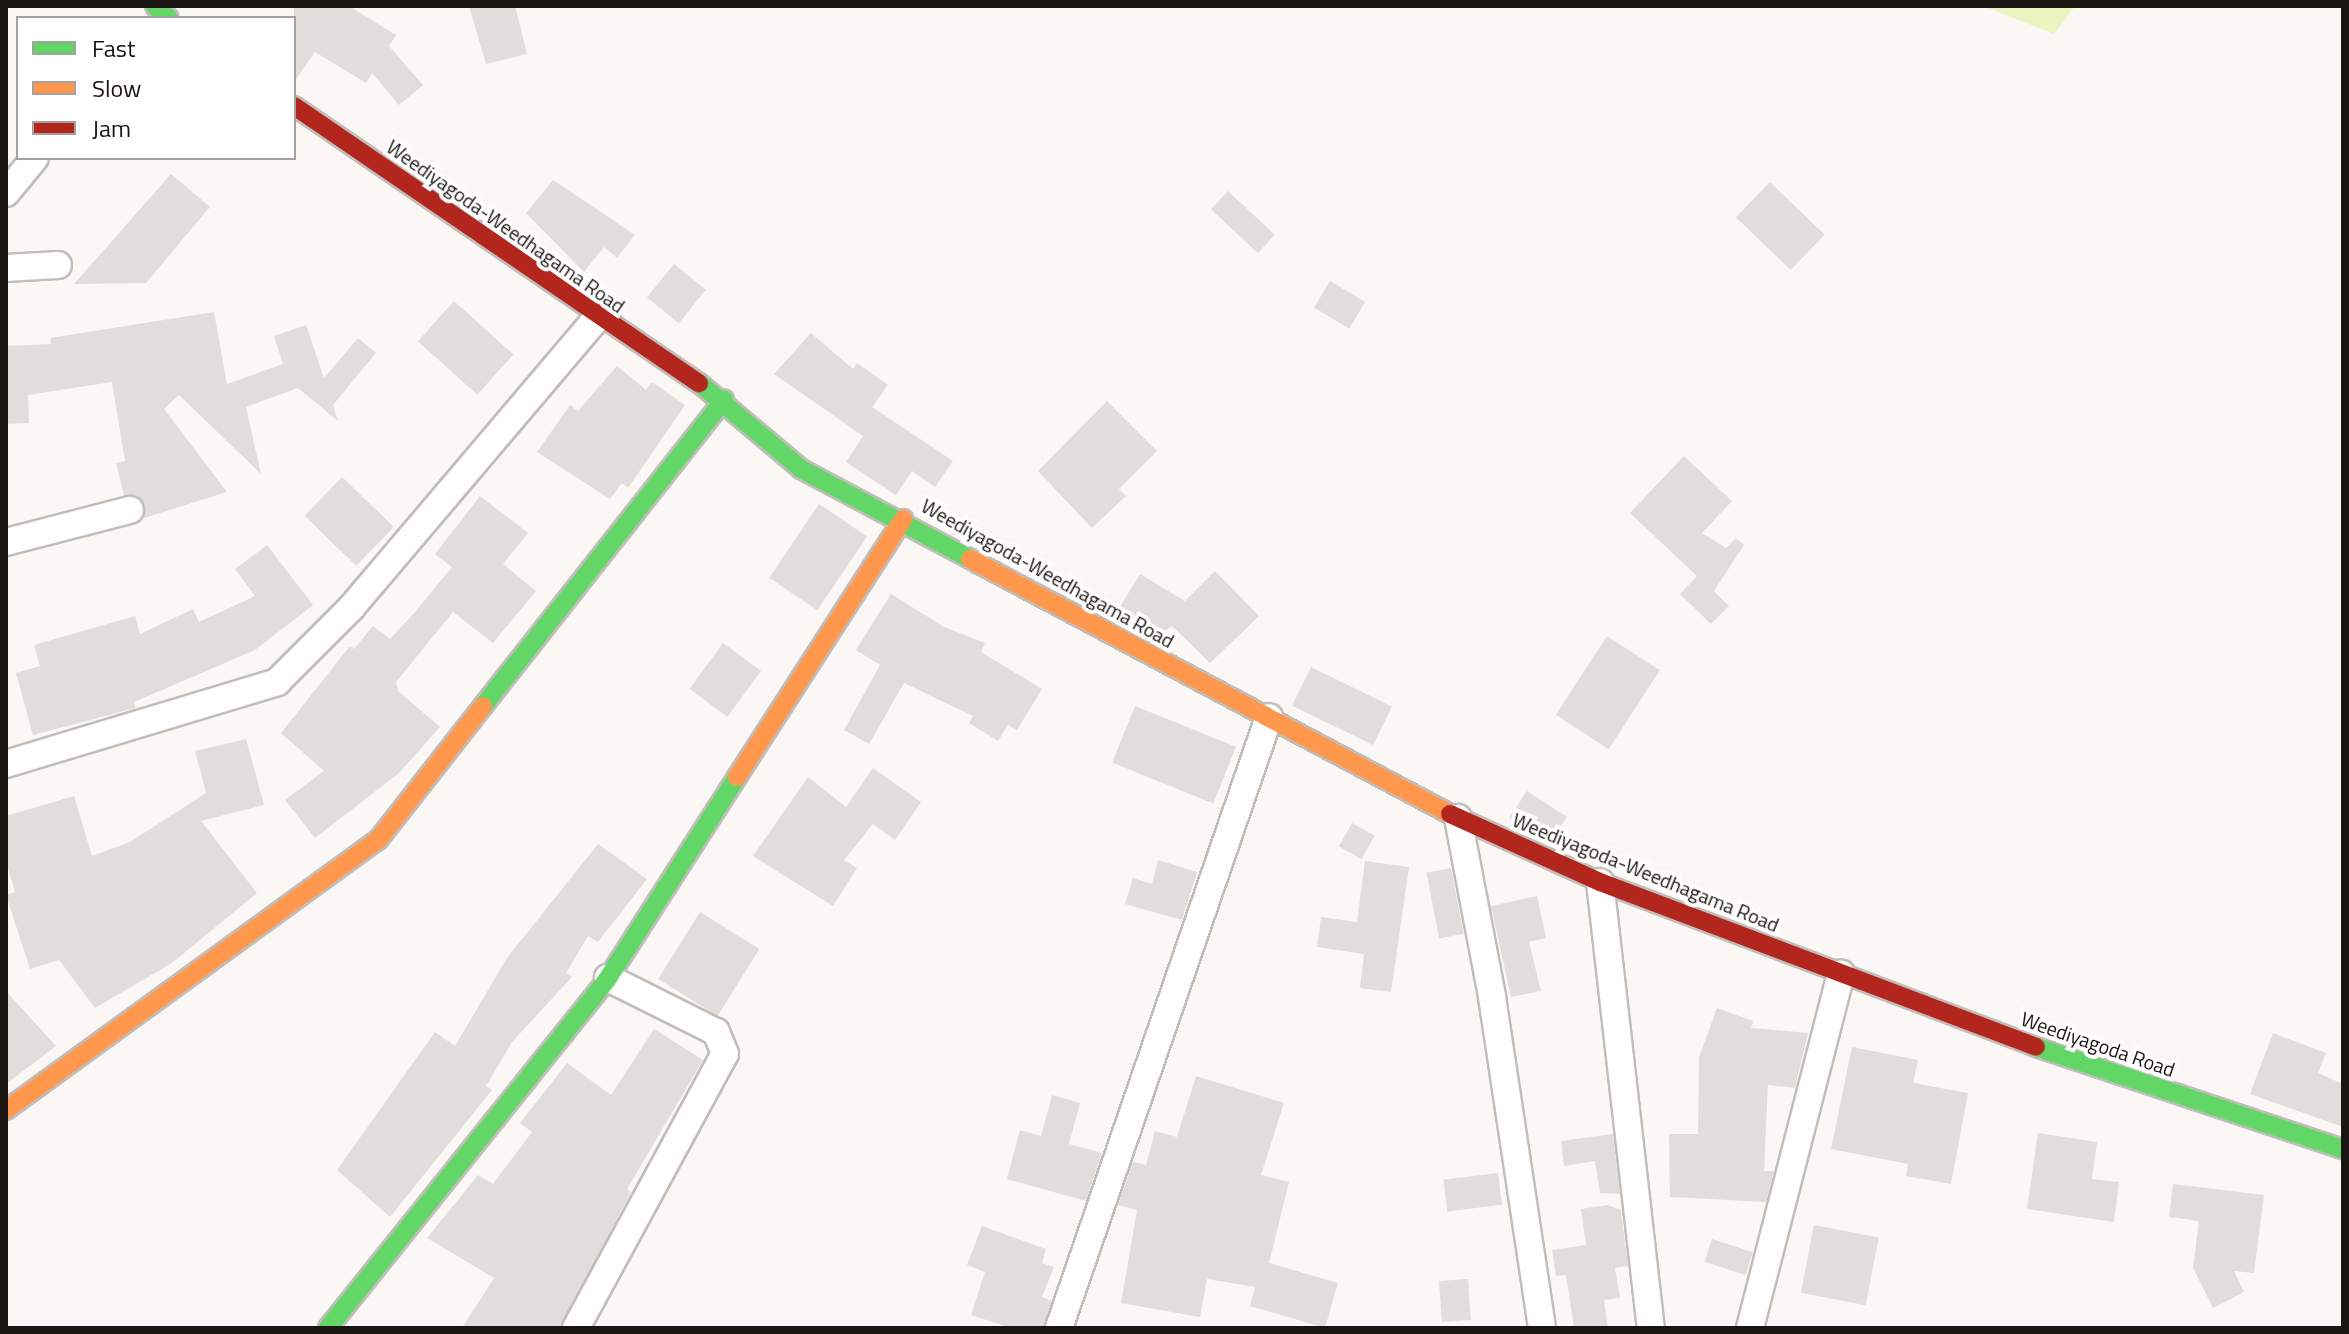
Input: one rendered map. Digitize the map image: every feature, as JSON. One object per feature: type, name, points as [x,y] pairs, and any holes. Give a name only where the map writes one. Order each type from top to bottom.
[{"type":"street","name":"Weediyagoda-Weedhagama Road","points":[[296,107],[597,318],[724,400],[801,469],[903,519],[1458,818],[1600,882],[1841,973]]},
{"type":"street","points":[[6,193],[33,160]]},
{"type":"street","points":[[6,268],[58,265]]},
{"type":"street","points":[[6,764],[277,682],[351,608],[597,318]]},
{"type":"street","points":[[6,1110],[378,840],[724,400]]},
{"type":"street","points":[[6,542],[130,510]]},
{"type":"street","points":[[328,1328],[608,978],[903,519]]},
{"type":"street","points":[[1059,1328],[1269,717]]},
{"type":"street","points":[[1458,818],[1492,997],[1542,1328]]},
{"type":"street","points":[[1600,882],[1651,1328]]},
{"type":"street","points":[[1750,1328],[1841,973]]},
{"type":"street","name":"Weediyagoda Road","points":[[1841,973],[2252,1123],[2343,1149]]},
{"type":"street","points":[[576,1328],[725,1054],[716,1032],[608,978]]},
{"type":"green space","points":[[1983,6],[2075,6],[2054,34]]},
{"type":"building","points":[[294,6],[349,6],[396,35],[389,46],[423,85],[399,105],[372,73],[366,83],[315,52],[296,79]]},
{"type":"building","points":[[469,6],[515,6],[527,54],[486,64]]},
{"type":"building","points":[[171,174],[210,207],[146,283],[74,284]]},
{"type":"building","points":[[553,180],[635,235],[617,258],[604,247],[584,272],[526,213]]},
{"type":"building","points":[[1770,182],[1825,235],[1791,270],[1736,217]]},
{"type":"building","points":[[1228,191],[1275,235],[1258,253],[1211,209]]},
{"type":"building","points":[[674,264],[706,290],[679,323],[647,297]]},
{"type":"building","points":[[1330,281],[1365,302],[1349,329],[1314,308]]},
{"type":"building","points":[[454,301],[513,355],[477,395],[418,341]]},
{"type":"building","points":[[214,312],[227,384],[283,364],[274,336],[306,325],[324,378],[358,338],[376,353],[333,405],[338,421],[298,388],[246,407],[261,474],[179,395],[164,409],[227,492],[144,518],[142,499],[124,495],[116,463],[125,461],[112,382],[28,395],[29,423],[6,424],[6,346],[51,344],[50,338]]},
{"type":"building","points":[[811,333],[853,369],[857,363],[888,385],[872,407],[953,461],[935,487],[912,471],[896,495],[846,462],[863,436],[774,374]]},
{"type":"building","points":[[617,366],[646,390],[652,382],[685,405],[628,488],[622,483],[610,499],[537,452],[570,405],[578,411]]},
{"type":"building","points":[[1107,401],[1157,451],[1119,489],[1126,496],[1092,528],[1038,471]]},
{"type":"building","points":[[1684,456],[1732,501],[1702,533],[1726,548],[1736,538],[1744,545],[1714,591],[1729,606],[1711,624],[1680,594],[1697,576],[1630,513]]},
{"type":"building","points":[[342,477],[394,527],[356,566],[304,516]]},
{"type":"building","points":[[480,496],[528,533],[503,564],[536,591],[493,643],[453,612],[396,682],[398,691],[440,727],[399,773],[315,838],[285,800],[324,771],[281,733],[350,646],[354,649],[373,626],[390,639],[416,611],[452,567],[435,554]]},
{"type":"building","points":[[819,504],[867,536],[817,610],[769,578]]},
{"type":"building","points":[[267,545],[313,605],[255,650],[134,702],[136,708],[33,735],[16,673],[40,666],[34,645],[135,616],[140,634],[193,609],[199,622],[255,596],[235,569]]},
{"type":"building","points":[[1215,571],[1259,616],[1210,663],[1172,626],[1159,635],[1116,613],[1140,574],[1185,601]]},
{"type":"building","points":[[891,594],[944,627],[985,643],[981,652],[1042,689],[1017,730],[1008,725],[998,741],[969,723],[973,716],[904,683],[869,744],[844,730],[880,665],[856,650]]},
{"type":"building","points":[[1607,636],[1660,670],[1609,749],[1556,715]]},
{"type":"building","points":[[723,643],[761,671],[728,717],[689,689]]},
{"type":"building","points":[[1311,667],[1392,706],[1373,745],[1292,706]]},
{"type":"building","points":[[1135,706],[1236,747],[1213,803],[1112,763]]},
{"type":"building","points":[[246,739],[264,805],[201,821],[257,893],[172,963],[95,1008],[59,960],[30,969],[6,895],[15,892],[6,862],[6,816],[74,796],[92,856],[130,842],[206,793],[195,751]]},
{"type":"building","points":[[873,768],[921,802],[895,840],[873,824],[844,860],[857,868],[833,906],[753,856],[808,777],[846,807]]},
{"type":"building","points":[[1527,791],[1567,817],[1553,838],[1509,818]]},
{"type":"building","points":[[1352,823],[1375,836],[1362,859],[1339,847]]},
{"type":"building","points":[[598,844],[647,879],[598,942],[588,936],[566,973],[572,977],[512,1042],[486,1086],[492,1090],[390,1217],[337,1170],[435,1032],[455,1046],[507,958]]},
{"type":"building","points":[[1158,860],[1197,872],[1182,920],[1125,904],[1133,878],[1152,884]]},
{"type":"building","points":[[1365,861],[1409,867],[1391,992],[1360,988],[1364,954],[1317,947],[1321,917],[1357,922]]},
{"type":"building","points":[[1451,868],[1464,934],[1439,939],[1426,873]]},
{"type":"building","points":[[1537,896],[1546,938],[1529,942],[1541,991],[1511,997],[1491,906]]},
{"type":"building","points":[[700,912],[759,949],[717,1016],[658,979]]},
{"type":"building","points":[[6,991],[56,1046],[6,1084]]},
{"type":"building","points":[[1717,1008],[1753,1021],[1751,1028],[1808,1033],[1795,1088],[1768,1085],[1764,1171],[1774,1171],[1766,1202],[1670,1197],[1669,1134],[1698,1134],[1699,1057]]},
{"type":"building","points":[[654,1029],[703,1060],[627,1189],[631,1192],[560,1328],[462,1328],[494,1278],[427,1238],[478,1175],[493,1184],[532,1132],[520,1123],[567,1063],[611,1095]]},
{"type":"building","points":[[2273,1033],[2326,1053],[2318,1073],[2343,1084],[2343,1127],[2250,1094]]},
{"type":"building","points":[[1852,1047],[1918,1060],[1913,1083],[1968,1093],[1951,1184],[1906,1176],[1908,1164],[1831,1149]]},
{"type":"building","points":[[1196,1076],[1284,1103],[1261,1175],[1289,1182],[1269,1263],[1338,1283],[1325,1328],[1250,1306],[1255,1287],[1207,1279],[1200,1317],[1121,1303],[1137,1210],[1118,1205],[1133,1162],[1146,1165],[1155,1131],[1177,1137]]},
{"type":"building","points":[[1052,1095],[1080,1103],[1069,1144],[1102,1153],[1086,1201],[1007,1179],[1020,1130],[1041,1136]]},
{"type":"building","points":[[2038,1133],[2097,1142],[2092,1179],[2119,1182],[2114,1222],[2027,1209]]},
{"type":"building","points":[[1613,1134],[1620,1194],[1600,1193],[1595,1161],[1564,1166],[1561,1141]]},
{"type":"building","points":[[1498,1173],[1502,1205],[1447,1211],[1443,1180]]},
{"type":"building","points":[[2173,1184],[2264,1195],[2254,1273],[2234,1271],[2244,1292],[2213,1308],[2193,1268],[2199,1221],[2169,1217]]},
{"type":"building","points":[[1607,1205],[1621,1210],[1628,1266],[1615,1268],[1620,1298],[1604,1300],[1608,1328],[1574,1328],[1566,1275],[1556,1276],[1552,1250],[1586,1245],[1581,1209]]},
{"type":"building","points":[[1814,1225],[1879,1238],[1866,1305],[1801,1293]]},
{"type":"building","points":[[982,1226],[1046,1249],[1042,1263],[1054,1267],[1042,1297],[1052,1301],[1043,1328],[1011,1328],[971,1315],[985,1272],[967,1265]]},
{"type":"building","points":[[1712,1239],[1753,1252],[1745,1275],[1705,1262]]},
{"type":"building","points":[[1468,1279],[1471,1320],[1442,1322],[1439,1281]]},
{"type":"traffic: fast","points":[[155,6],[167,16]]},
{"type":"traffic: fast","points":[[699,383],[801,469],[970,559]]},
{"type":"traffic: fast","points":[[483,706],[724,400]]},
{"type":"traffic: fast","points":[[328,1328],[608,978],[737,777]]},
{"type":"traffic: fast","points":[[2036,1047],[2343,1149]]},
{"type":"traffic: slow","points":[[737,777],[903,519]]},
{"type":"traffic: slow","points":[[970,559],[1450,814]]},
{"type":"traffic: slow","points":[[6,1110],[378,840],[483,706]]},
{"type":"traffic: jam","points":[[296,107],[699,383]]},
{"type":"traffic: jam","points":[[1450,814],[1600,882],[2036,1047]]}]
